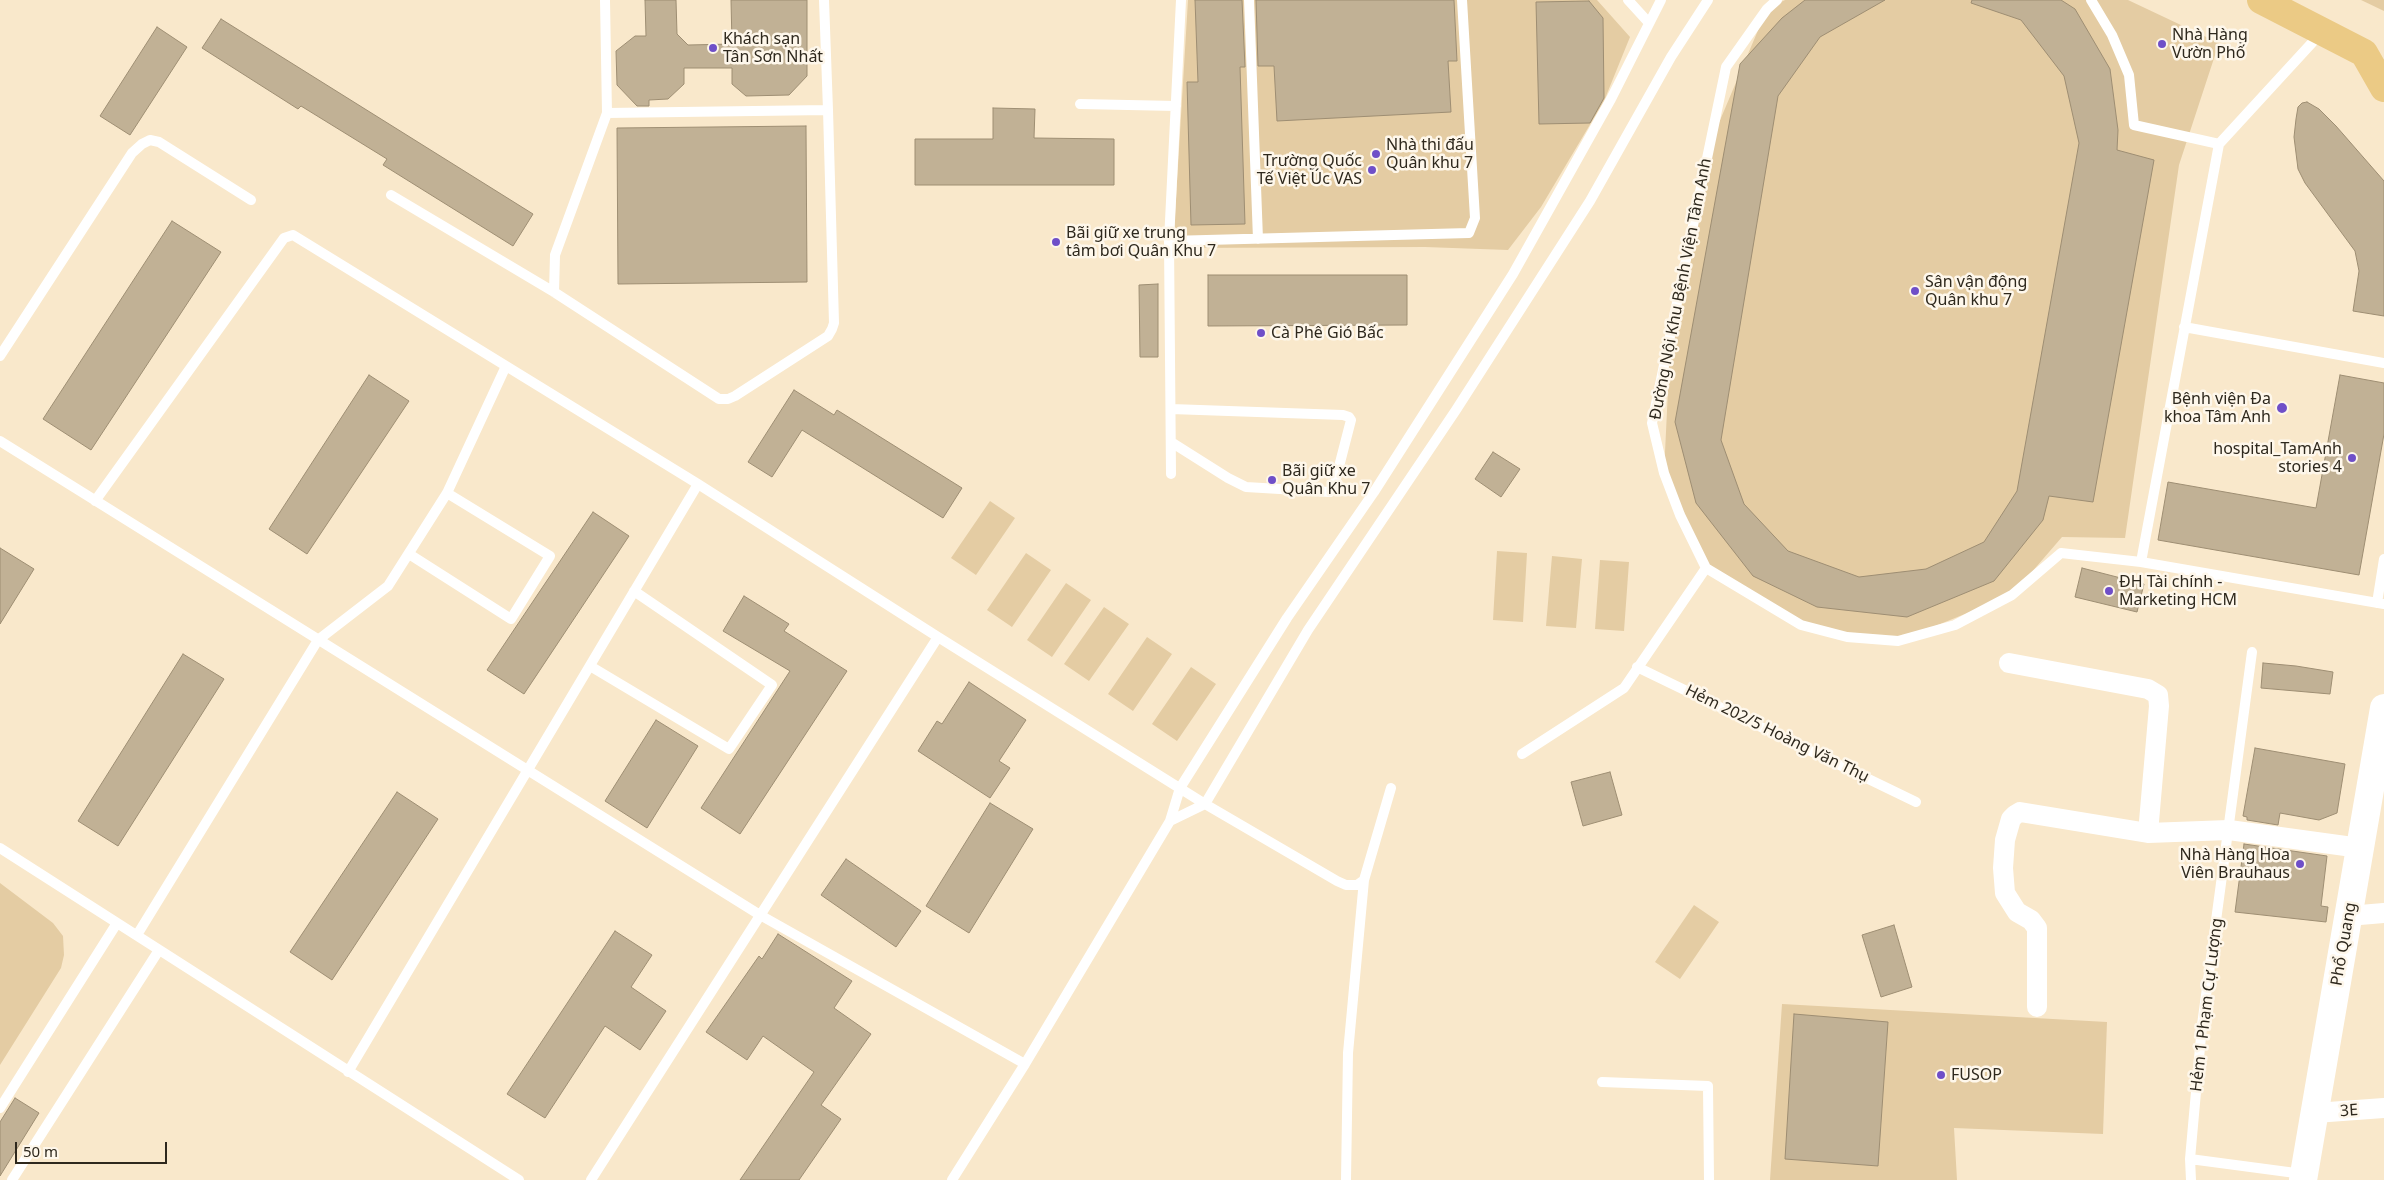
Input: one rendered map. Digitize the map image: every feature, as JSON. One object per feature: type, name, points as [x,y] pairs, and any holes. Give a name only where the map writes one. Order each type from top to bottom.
[{"type":"main road","points":[[2261,0],[2322,32],[2374,56],[2384,88]]},
{"type":"main road","name":"Phổ Quang","points":[[2304,1177],[2360,848],[2380,752],[2384,708]]},
{"type":"street","points":[[2009,662],[2148,689],[2158,695],[2159,706],[2148,832]]},
{"type":"street","points":[[2038,1007],[2037,928],[2031,920],[2017,912],[2005,893],[2003,868],[2005,840],[2011,819],[2020,812],[2148,832],[2229,830],[2360,848]]},
{"type":"street","points":[[2348,916],[2384,913]]},
{"type":"street","name":"3E","points":[[2314,1113],[2384,1108]]},
{"type":"lane","points":[[554,292],[555,255],[607,113],[605,0]]},
{"type":"lane","points":[[391,196],[554,292],[719,399],[735,396],[828,336],[834,322],[824,0]]},
{"type":"lane","points":[[1171,474],[1169,241],[1181,0]]},
{"type":"lane","points":[[1249,0],[1258,238]]},
{"type":"lane","points":[[1169,241],[1470,233],[1474,218],[1462,0]]},
{"type":"lane","points":[[1628,0],[1649,23]]},
{"type":"lane","points":[[952,1180],[1025,1064],[1170,821],[1180,788],[1287,618],[1374,492],[1513,274],[1611,99],[1661,0]]},
{"type":"lane","points":[[1170,821],[1205,804],[1308,630],[1456,410],[1590,201],[1672,57],[1708,0]]},
{"type":"lane","name":"Đường Nội Khu Bệnh Viện Tâm Anh","points":[[1706,568],[1680,515],[1664,473],[1652,423],[1726,67],[1767,9],[1777,0]]},
{"type":"lane","points":[[2091,0],[2112,35],[2129,75],[2134,126],[2219,144]]},
{"type":"lane","points":[[2141,562],[2219,144],[2322,32]]},
{"type":"lane","points":[[1080,104],[1176,106]]},
{"type":"lane","points":[[607,113],[828,110]]},
{"type":"lane","points":[[0,356],[132,154],[142,144],[150,140],[159,142],[251,200]]},
{"type":"lane","points":[[94,501],[284,238],[293,235],[698,484],[1205,804],[1337,881],[1346,885],[1356,885],[1364,880]]},
{"type":"lane","points":[[2184,327],[2384,363]]},
{"type":"lane","points":[[137,935],[318,640],[388,586],[409,554],[447,493],[506,366]]},
{"type":"lane","points":[[1171,409],[1343,415],[1351,420],[1334,486],[1330,492],[1246,487],[1228,478],[1171,442]]},
{"type":"lane","points":[[0,441],[760,915],[1025,1064]]},
{"type":"lane","points":[[348,1072],[698,484]]},
{"type":"lane","points":[[409,554],[511,619],[550,556],[447,493]]},
{"type":"lane","points":[[1522,754],[1624,688],[1706,568],[1801,625],[1847,637],[1898,641],[1955,625],[2012,595],[2061,553],[2141,562],[2380,603],[2384,558]]},
{"type":"lane","points":[[590,666],[729,749],[772,685],[634,591]]},
{"type":"lane","points":[[592,1180],[938,637]]},
{"type":"lane","name":"Hẻm 1 Phạm Cự Lượng","points":[[2191,1180],[2190,1159],[2202,1025],[2252,652]]},
{"type":"lane","name":"Hẻm 202/5 Hoàng Văn Thụ","points":[[1637,667],[1916,802]]},
{"type":"lane","points":[[1346,1180],[1348,1053],[1364,880],[1391,788]]},
{"type":"lane","points":[[0,848],[519,1180]]},
{"type":"lane","points":[[0,1108],[117,923]]},
{"type":"lane","points":[[12,1180],[159,950]]},
{"type":"lane","points":[[1602,1082],[1708,1086],[1709,1180]]},
{"type":"lane","points":[[2190,1159],[2304,1177]]},
{"type":"shaded area","name":"Nhà thi đấu Quân khu 7","points":[[1188,0],[1597,0],[1630,37],[1604,101],[1541,207],[1508,250],[1425,247],[1173,248]]},
{"type":"shaded area","name":"Sân vận động Quân khu 7","points":[[1785,0],[2128,0],[2219,43],[2179,165],[2125,538],[2062,537],[2012,595],[1898,641],[1801,625],[1706,568],[1664,473],[1671,328],[1710,144],[1767,9]]},
{"type":"shaded area","points":[[2361,0],[2384,0],[2384,11]]},
{"type":"shaded area","points":[[990,501],[1015,518],[976,575],[951,558]]},
{"type":"shaded area","points":[[1497,551],[1527,553],[1523,622],[1493,620]]},
{"type":"shaded area","points":[[1026,553],[1051,570],[1012,627],[987,610]]},
{"type":"shaded area","points":[[1552,556],[1582,559],[1576,628],[1546,626]]},
{"type":"shaded area","points":[[1600,560],[1629,562],[1624,631],[1595,629]]},
{"type":"shaded area","points":[[1066,583],[1091,600],[1052,657],[1027,640]]},
{"type":"shaded area","points":[[1104,607],[1129,624],[1089,681],[1064,664]]},
{"type":"shaded area","points":[[1147,637],[1172,654],[1133,711],[1108,694]]},
{"type":"shaded area","points":[[1191,667],[1216,684],[1177,741],[1152,724]]},
{"type":"shaded area","points":[[0,883],[53,923],[63,936],[64,955],[61,968],[0,1065]]},
{"type":"shaded area","points":[[1694,905],[1719,922],[1680,979],[1655,962]]},
{"type":"shaded area","name":"FUSOP","points":[[1782,1004],[2107,1022],[2103,1134],[1954,1128],[1957,1180],[1770,1180]]},
{"type":"building","name":"Khách sạn Tân Sơn Nhất","points":[[645,0],[676,0],[677,34],[688,45],[732,44],[731,0],[807,0],[807,76],[789,95],[746,96],[732,84],[732,68],[684,68],[684,84],[668,99],[649,100],[649,106],[637,106],[617,85],[616,51],[635,36],[646,36]]},
{"type":"building","points":[[1195,0],[1242,0],[1245,67],[1240,67],[1245,224],[1191,225],[1187,82],[1198,82]]},
{"type":"building","points":[[1256,0],[1454,0],[1457,61],[1448,61],[1451,112],[1277,121],[1274,66],[1258,66]]},
{"type":"building","points":[[1805,0],[1885,0],[1820,37],[1778,96],[1721,440],[1744,504],[1788,551],[1859,577],[1926,569],[1984,542],[2017,491],[2079,143],[2064,76],[2021,20],[1971,3],[1972,0],[2061,0],[2075,9],[2110,69],[2118,130],[2117,150],[2154,160],[2093,502],[2049,496],[2043,520],[1994,581],[1907,617],[1817,607],[1753,576],[1696,503],[1675,422],[1740,64],[1782,18]]},
{"type":"building","points":[[1589,1],[1603,18],[1604,98],[1590,123],[1539,124],[1536,2]]},
{"type":"building","points":[[221,19],[533,214],[513,246],[383,165],[387,159],[301,106],[298,109],[202,48]]},
{"type":"building","points":[[157,27],[187,47],[130,135],[100,116]]},
{"type":"building","points":[[2307,102],[2319,109],[2336,126],[2384,181],[2384,316],[2353,311],[2359,271],[2355,251],[2305,183],[2298,169],[2294,137],[2296,119],[2298,107],[2302,103]]},
{"type":"building","points":[[993,108],[1035,109],[1034,138],[1114,139],[1114,185],[915,185],[915,139],[993,139]]},
{"type":"building","points":[[806,126],[807,282],[618,284],[617,128]]},
{"type":"building","points":[[172,221],[221,252],[91,450],[43,419]]},
{"type":"building","points":[[1208,275],[1407,275],[1407,325],[1208,326]]},
{"type":"building","points":[[1158,284],[1158,357],[1140,357],[1139,285]]},
{"type":"building","points":[[369,375],[409,401],[307,554],[269,529]]},
{"type":"building","name":"hospital_TamAnh stories 4","points":[[2340,375],[2384,383],[2384,434],[2359,575],[2158,540],[2168,482],[2316,508]]},
{"type":"building","points":[[794,390],[834,415],[837,410],[962,488],[943,518],[802,430],[772,477],[748,462]]},
{"type":"building","points":[[1493,452],[1520,469],[1501,497],[1475,479]]},
{"type":"building","points":[[593,512],[629,536],[524,694],[487,670]]},
{"type":"building","points":[[0,548],[34,569],[0,624]]},
{"type":"building","name":"ĐH Tài chính - Marketing HCM","points":[[2082,568],[2144,584],[2137,612],[2075,597]]},
{"type":"building","points":[[744,596],[789,624],[784,631],[847,671],[740,834],[701,808],[790,671],[723,631]]},
{"type":"building","points":[[183,654],[224,679],[118,846],[78,821]]},
{"type":"building","points":[[2263,663],[2333,672],[2330,694],[2261,688]]},
{"type":"building","points":[[969,682],[1026,720],[999,761],[1010,768],[990,798],[918,751],[937,721],[942,724]]},
{"type":"building","points":[[656,720],[698,746],[647,828],[605,801]]},
{"type":"building","points":[[2255,748],[2345,764],[2337,813],[2319,820],[2280,813],[2278,825],[2247,820],[2247,817],[2243,816]]},
{"type":"building","points":[[1610,772],[1622,815],[1583,826],[1571,782]]},
{"type":"building","points":[[397,792],[438,819],[332,980],[290,952]]},
{"type":"building","points":[[990,803],[1033,829],[969,933],[926,906]]},
{"type":"building","points":[[2244,844],[2327,856],[2321,906],[2328,907],[2326,922],[2235,912]]},
{"type":"building","points":[[846,859],[921,911],[896,947],[821,895]]},
{"type":"building","points":[[1894,925],[1912,987],[1881,997],[1862,935]]},
{"type":"building","points":[[615,931],[652,955],[631,987],[666,1011],[640,1050],[605,1026],[545,1118],[507,1094]]},
{"type":"building","points":[[778,934],[852,981],[834,1008],[871,1034],[821,1105],[841,1119],[799,1180],[740,1180],[814,1072],[763,1036],[747,1060],[706,1032],[759,956],[762,959]]},
{"type":"building","points":[[1794,1014],[1888,1022],[1878,1166],[1785,1159]]},
{"type":"building","points":[[15,1098],[39,1113],[0,1176],[0,1122]]},
{"type":"place","name":"Nhà Hàng Vườn Phố","points":[[2162,44]]},
{"type":"place","name":"Khách sạn Tân Sơn Nhất","points":[[713,48]]},
{"type":"place","name":"Nhà thi đấu Quân khu 7","points":[[1376,154]]},
{"type":"place","name":"Trường Quốc Tế Việt Úc VAS","points":[[1372,170]]},
{"type":"place","name":"Bãi giữ xe trung tâm bơi Quân Khu 7","points":[[1056,242]]},
{"type":"place","name":"Sân vận động Quân khu 7","points":[[1915,291]]},
{"type":"place","name":"Cà Phê Gió Bấc","points":[[1261,333]]},
{"type":"place","name":"Bệnh viện Đa khoa Tâm Anh","points":[[2282,408]]},
{"type":"place","name":"hospital_TamAnh stories 4","points":[[2352,458]]},
{"type":"place","name":"Bãi giữ xe Quân Khu 7","points":[[1272,480]]},
{"type":"place","name":"ĐH Tài chính - Marketing HCM","points":[[2109,591]]},
{"type":"place","name":"Nhà Hàng Hoa Viên Brauhaus","points":[[2300,864]]},
{"type":"place","name":"FUSOP","points":[[1941,1075]]}]
